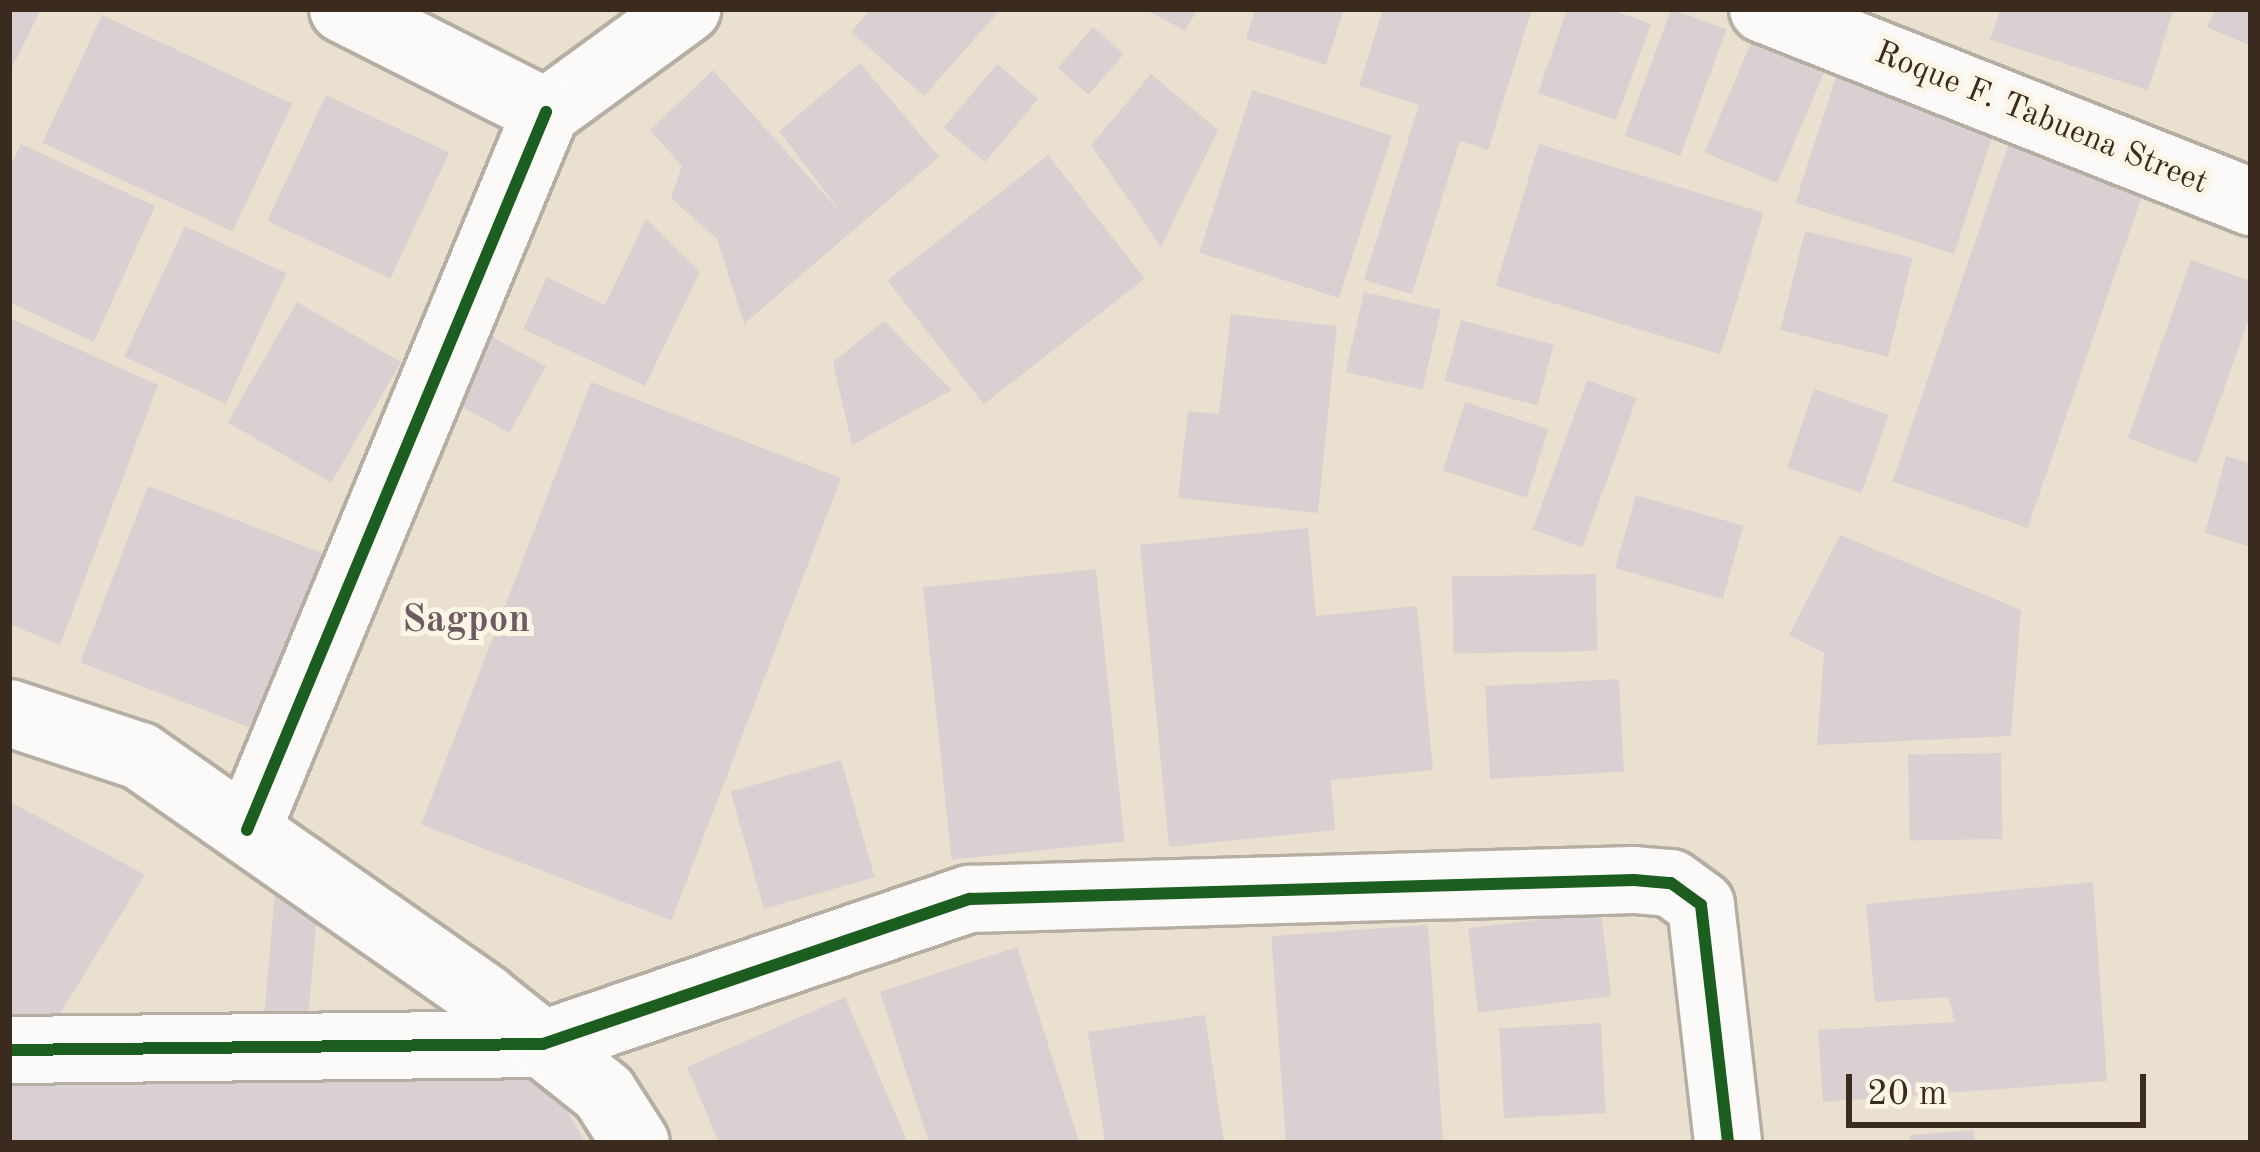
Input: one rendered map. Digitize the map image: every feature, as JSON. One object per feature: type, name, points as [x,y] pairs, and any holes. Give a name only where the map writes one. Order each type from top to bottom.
[{"type":"street","points":[[343,9],[546,112]]},
{"type":"street","points":[[247,830],[546,112],[687,9]]},
{"type":"street","name":"Roque F. Tabuena Street","points":[[1763,9],[2251,202]]},
{"type":"street","points":[[9,713],[140,756],[543,1044],[604,1093],[636,1143]]},
{"type":"street","points":[[9,1050],[543,1044],[970,899],[1634,880],[1671,883],[1701,905],[1727,1143]]},
{"type":"building","points":[[9,9],[41,9],[9,74]]},
{"type":"building","points":[[871,9],[1001,9],[924,96],[851,32]]},
{"type":"building","points":[[1145,9],[1198,9],[1185,31]]},
{"type":"building","points":[[1255,9],[1344,9],[1326,65],[1246,39]]},
{"type":"building","points":[[1383,9],[1532,9],[1488,150],[1460,141],[1412,294],[1364,280],[1419,105],[1359,86]]},
{"type":"building","points":[[1567,9],[1609,9],[1651,24],[1616,120],[1538,93]]},
{"type":"building","points":[[1671,9],[1726,29],[1680,156],[1625,136]]},
{"type":"building","points":[[2000,9],[2174,9],[2148,90],[1990,40]]},
{"type":"building","points":[[2215,9],[2251,9],[2251,46],[2207,27]]},
{"type":"building","points":[[102,15],[292,104],[233,232],[42,143]]},
{"type":"building","points":[[1093,27],[1124,54],[1089,95],[1058,68]]},
{"type":"building","points":[[1753,38],[1826,69],[1777,183],[1705,152]]},
{"type":"building","points":[[860,63],[939,157],[744,324],[717,239],[671,198],[682,166],[650,130],[713,70],[843,215],[779,131]]},
{"type":"building","points":[[997,64],[1038,99],[985,162],[944,128]]},
{"type":"building","points":[[1151,74],[1218,130],[1161,247],[1091,145]]},
{"type":"building","points":[[1837,74],[1996,126],[1954,254],[1795,202]]},
{"type":"building","points":[[1252,90],[1392,135],[1339,298],[1199,253]]},
{"type":"building","points":[[326,95],[449,152],[391,278],[267,221]]},
{"type":"building","points":[[2009,143],[2144,190],[2028,528],[1892,481]]},
{"type":"building","points":[[21,144],[155,206],[94,342],[9,302],[9,169]]},
{"type":"building","points":[[1539,144],[1764,213],[1720,354],[1496,286]]},
{"type":"building","points":[[1048,155],[1145,279],[984,404],[887,281]]},
{"type":"building","points":[[646,219],[700,272],[645,386],[523,329],[547,277],[605,305]]},
{"type":"building","points":[[185,226],[287,273],[226,404],[124,357]]},
{"type":"building","points":[[1805,231],[1913,258],[1888,357],[1780,330]]},
{"type":"building","points":[[2191,260],[2251,281],[2251,313],[2197,464],[2128,438]]},
{"type":"building","points":[[1364,292],[1441,310],[1423,390],[1346,372]]},
{"type":"building","points":[[297,302],[401,362],[331,482],[228,422]]},
{"type":"building","points":[[1231,314],[1337,326],[1318,513],[1178,498],[1188,411],[1219,414]]},
{"type":"building","points":[[9,318],[158,385],[60,645],[9,624]]},
{"type":"building","points":[[1461,320],[1554,345],[1537,406],[1445,381]]},
{"type":"building","points":[[884,321],[952,390],[852,445],[833,362]]},
{"type":"building","points":[[491,336],[546,367],[509,433],[454,402]]},
{"type":"building","points":[[1587,380],[1637,398],[1582,548],[1533,529]]},
{"type":"building","points":[[591,382],[841,478],[671,921],[421,825]]},
{"type":"building","points":[[1814,389],[1889,415],[1862,493],[1787,467]]},
{"type":"building","points":[[1465,402],[1549,429],[1526,498],[1443,470]]},
{"type":"building","points":[[2226,456],[2251,464],[2251,547],[2205,533]]},
{"type":"building","points":[[148,486],[337,558],[269,735],[80,662]]},
{"type":"building","points":[[1636,495],[1744,526],[1723,599],[1615,568]]},
{"type":"building","points":[[1308,528],[1316,616],[1417,606],[1433,770],[1331,780],[1335,830],[1169,847],[1140,545]]},
{"type":"building","points":[[1840,535],[2021,610],[2011,736],[1817,745],[1824,653],[1789,635]]},
{"type":"building","points":[[1096,569],[1125,841],[952,860],[923,587]]},
{"type":"building","points":[[1596,574],[1597,651],[1453,654],[1452,577]]},
{"type":"building","points":[[1619,679],[1624,772],[1490,779],[1485,686]]},
{"type":"building","points":[[2001,753],[2003,839],[1910,841],[1908,755]]},
{"type":"building","points":[[841,760],[875,877],[764,909],[730,792]]},
{"type":"building","points":[[9,801],[145,875],[57,1019],[9,1015]]},
{"type":"building","points":[[2093,882],[2107,1081],[1823,1102],[1818,1030],[1955,1022],[1948,997],[1875,1002],[1866,904]]},
{"type":"building","points":[[275,892],[319,896],[307,1028],[263,1024]]},
{"type":"building","points":[[1601,912],[1611,996],[1478,1013],[1468,928]]},
{"type":"building","points":[[1428,925],[1443,1143],[1286,1143],[1271,936]]},
{"type":"building","points":[[1017,947],[1079,1141],[929,1143],[880,992]]},
{"type":"building","points":[[845,997],[908,1143],[719,1143],[687,1067]]},
{"type":"building","points":[[1205,1015],[1224,1143],[1105,1143],[1088,1032]]},
{"type":"building","points":[[1601,1023],[1606,1113],[1504,1118],[1499,1028]]},
{"type":"building","points":[[521,1073],[552,1086],[586,1143],[9,1143],[9,1081]]},
{"type":"building","points":[[1974,1130],[1975,1143],[1910,1143],[1910,1135]]},
{"type":"cycle path","points":[[247,830],[546,112]]},
{"type":"cycle path","points":[[9,1050],[543,1044],[970,899],[1634,880],[1671,883],[1701,905],[1728,1143]]},
{"type":"district","name":"Sagpon","points":[[466,621]]}]
